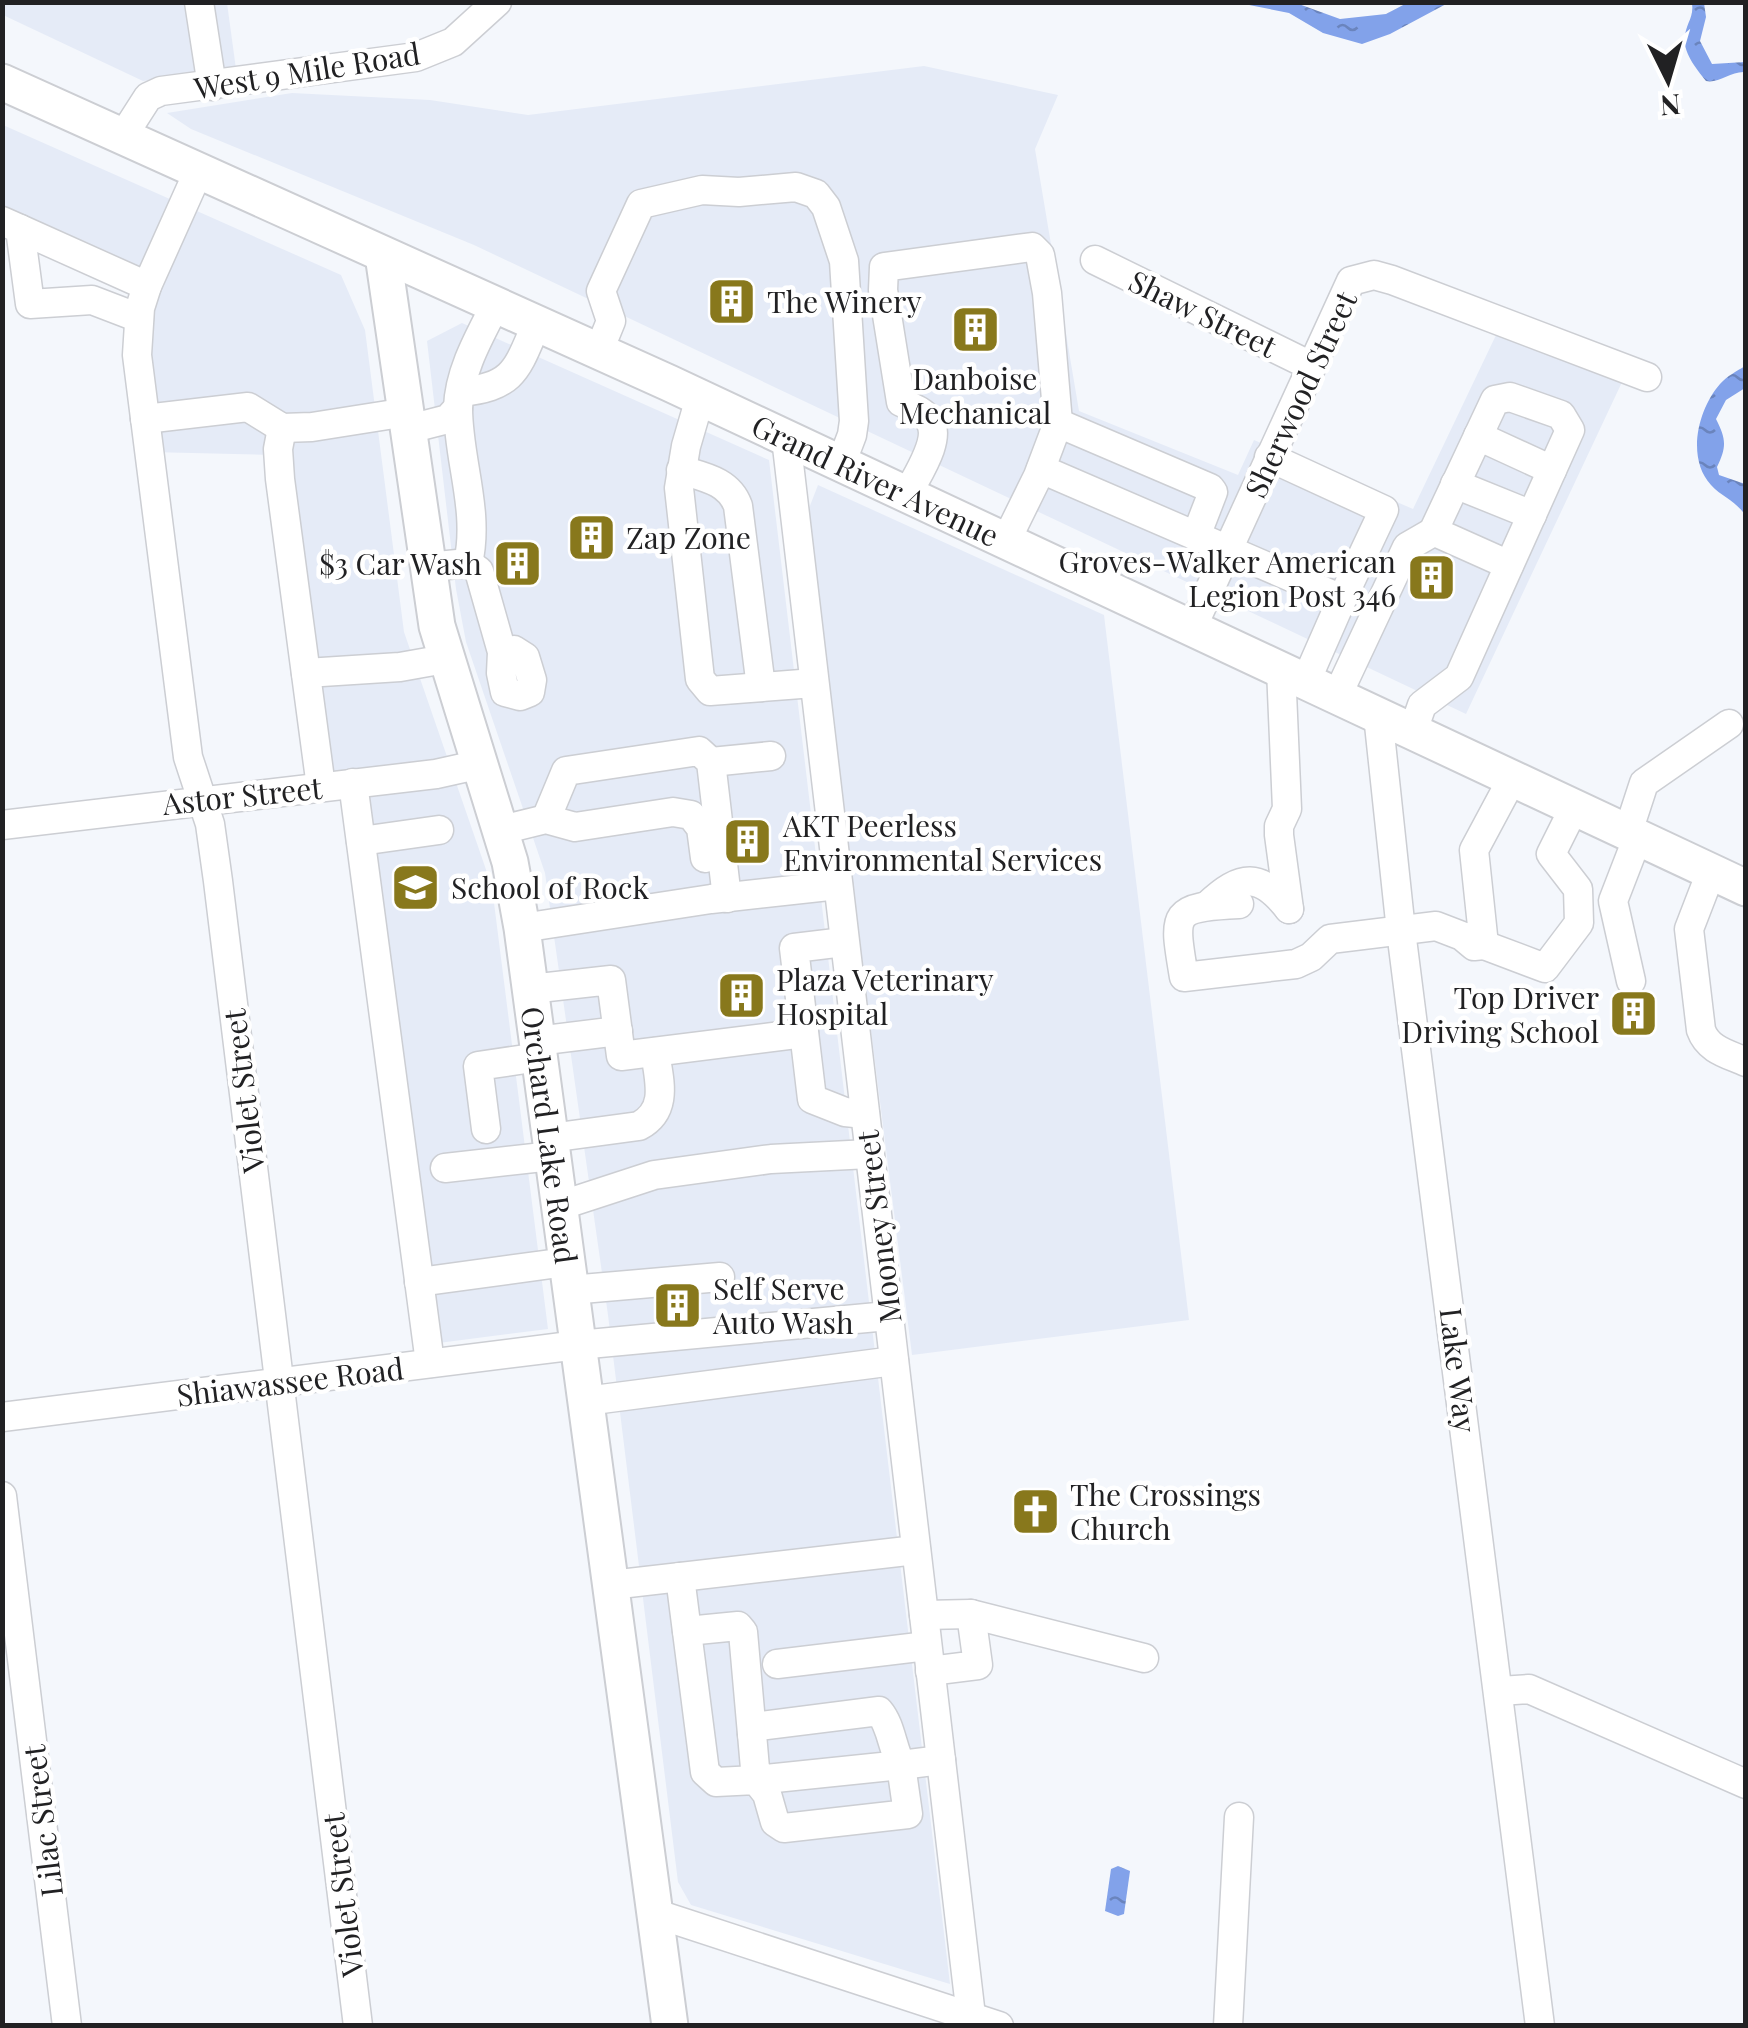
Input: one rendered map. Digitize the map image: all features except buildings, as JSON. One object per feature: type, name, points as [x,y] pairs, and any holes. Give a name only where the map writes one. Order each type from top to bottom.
[{"type":"main road","name":"Grand River Avenue","points":[[2,82],[700,398],[1746,888]]},
{"type":"main road","name":"Orchard Lake Road","points":[[384,255],[427,568],[445,659],[501,830],[522,928],[670,2026]]},
{"type":"street","points":[[200,2],[212,86]]},
{"type":"street","name":"West 9 Mile Road","points":[[123,136],[148,98],[162,92],[416,57],[453,42],[497,2]]},
{"type":"street","name":"Violet Street","points":[[199,170],[147,286],[139,318],[137,354],[188,757],[210,824],[218,881],[358,2026]]},
{"type":"street","points":[[598,352],[611,321],[602,290],[641,204],[702,190],[796,188],[816,194],[826,206],[844,262],[854,420],[841,464]]},
{"type":"street","points":[[11,225],[147,286]]},
{"type":"street","points":[[11,225],[30,304],[92,300],[139,318]]},
{"type":"street","points":[[907,495],[934,436],[925,415],[902,402],[883,290],[884,267],[1032,247],[1040,255],[1047,293],[1058,423],[1006,541]]},
{"type":"street","name":"Shaw Street","points":[[1096,260],[1310,366]]},
{"type":"street","name":"Sherwood Street","points":[[1192,628],[1351,281],[1374,274],[1647,377]]},
{"type":"street","points":[[145,419],[248,406],[282,428],[448,419],[460,400],[472,350],[495,306]]},
{"type":"street","points":[[460,400],[507,381],[517,370],[536,324]]},
{"type":"street","points":[[1308,682],[1408,547],[1433,531],[1495,400],[1510,397],[1561,415],[1570,430],[1458,677],[1422,704],[1413,732]]},
{"type":"street","points":[[700,398],[679,488],[700,679],[710,691],[814,683]]},
{"type":"street","points":[[460,400],[472,524],[468,563]]},
{"type":"street","points":[[1058,423],[1210,488],[1214,492],[1212,499],[1196,536]]},
{"type":"street","points":[[282,428],[278,450],[280,479],[321,787]]},
{"type":"street","points":[[1478,436],[1552,470]]},
{"type":"street","name":"Mooney Street","points":[[786,438],[971,2016]]},
{"type":"street","points":[[1269,457],[1384,510],[1308,682],[1287,809],[1279,826],[1290,909]]},
{"type":"street","points":[[1040,468],[1342,599]]},
{"type":"street","points":[[681,470],[731,491],[738,506],[760,687]]},
{"type":"street","points":[[1456,484],[1532,515]]},
{"type":"street","points":[[1433,531],[1509,565]]},
{"type":"street","points":[[427,568],[468,563],[479,571],[502,652]]},
{"type":"street","points":[[306,672],[400,667],[445,659]]},
{"type":"street","name":"Lake Way","points":[[1378,715],[1401,931],[1540,2026]]},
{"type":"street","points":[[1631,981],[1614,901],[1644,783],[1729,724]]},
{"type":"street","points":[[553,822],[566,771],[699,751],[711,762],[719,899]]},
{"type":"street","points":[[711,762],[771,756]]},
{"type":"street","name":"Astor Street","points":[[2,824],[436,774],[481,764]]},
{"type":"street","points":[[1484,945],[1474,850],[1512,778]]},
{"type":"street","points":[[353,783],[430,1364]]},
{"type":"street","points":[[1330,939],[1304,914],[1249,904],[1208,905],[1186,912],[1179,918],[1177,930],[1184,977],[1296,964],[1330,939],[1436,926],[1462,936],[1474,946],[1484,945],[1545,968],[1580,922],[1578,889],[1551,854],[1574,808]]},
{"type":"street","points":[[501,830],[553,822],[575,827],[673,812],[691,815],[701,828],[719,899]]},
{"type":"street","points":[[361,841],[439,830]]},
{"type":"street","points":[[1710,872],[1689,929],[1701,1030],[1712,1048],[1746,1062]]},
{"type":"street","points":[[1208,905],[1230,884],[1241,882],[1264,884],[1290,909]]},
{"type":"street","points":[[522,928],[838,885]]},
{"type":"street","points":[[844,942],[794,948],[812,1099],[845,1112],[864,1114]]},
{"type":"street","points":[[530,989],[610,980],[621,1056],[804,1033]]},
{"type":"street","points":[[486,1130],[478,1066],[618,1032]]},
{"type":"street","points":[[444,1168],[639,1126],[659,1107],[655,1052]]},
{"type":"street","points":[[559,1206],[654,1176],[771,1160],[869,1154]]},
{"type":"street","points":[[419,1282],[568,1276],[720,1277]]},
{"type":"street","name":"Shiawassee Road","points":[[2,1418],[578,1345],[888,1316]]},
{"type":"street","points":[[586,1402],[894,1361]]},
{"type":"street","name":"Lilac Street","points":[[2,1496],[68,2026]]},
{"type":"street","points":[[611,1585],[916,1550]]},
{"type":"street","points":[[680,1577],[704,1772],[716,1782],[941,1760]]},
{"type":"street","points":[[924,1615],[971,1614],[1144,1658]]},
{"type":"street","points":[[778,1664],[929,1658],[978,1664],[971,1614]]},
{"type":"street","points":[[687,1631],[738,1626],[743,1632],[756,1780],[768,1794],[775,1822],[784,1828],[908,1814],[900,1764],[886,1718],[879,1710],[760,1726],[752,1734]]},
{"type":"street","points":[[1500,1692],[1529,1689],[1746,1784]]},
{"type":"street","points":[[1228,2026],[1239,1817]]},
{"type":"street","points":[[656,1914],[1000,2026]]},
{"type":"shaded area","points":[[2,3],[227,3],[236,69],[143,81],[3,15]]},
{"type":"shaded area","points":[[924,66],[1058,95],[1035,149],[1079,411],[1238,475],[1254,440],[1413,509],[1497,333],[1623,380],[1466,714],[474,245],[191,129],[167,113],[292,93],[430,100],[528,115]]},
{"type":"shaded area","points":[[3,125],[341,275],[365,330],[404,632],[492,887],[548,1329],[423,1345],[353,784],[312,788],[272,455],[149,452],[147,286],[3,221]]},
{"type":"shaded area","points":[[462,323],[769,460],[950,1984],[691,1905],[678,1882],[608,1315],[545,873],[466,642],[456,589],[427,341]]},
{"type":"shaded area","points":[[818,485],[1104,615],[1189,1320],[912,1355],[806,516]]},
{"type":"water","points":[[1239,3],[1296,3],[1340,19],[1386,14],[1407,3],[1448,3],[1390,34],[1362,44],[1323,33],[1289,13]]},
{"type":"water","points":[[1692,3],[1704,3],[1706,17],[1700,41],[1712,64],[1745,62],[1745,72],[1711,81],[1702,76],[1685,41]]},
{"type":"water","points":[[1745,366],[1745,388],[1726,400],[1716,419],[1724,443],[1717,467],[1719,475],[1745,484],[1745,515],[1703,474],[1697,448],[1701,420],[1712,394]]},
{"type":"water","points":[[1118,1866],[1130,1871],[1124,1914],[1118,1916],[1105,1911],[1111,1869]]},
{"type":"place","name":"The Winery","points":[[732,301]]},
{"type":"place","name":"Danboise Mechanical","points":[[975,329]]},
{"type":"place","name":"Zap Zone","points":[[591,537]]},
{"type":"place","name":"$3 Car Wash","points":[[517,563]]},
{"type":"place","name":"Groves-Walker American Legion Post 346","points":[[1431,578]]},
{"type":"place","name":"AKT Peerless Environmental Services","points":[[748,842]]},
{"type":"place","name":"School of Rock","points":[[416,887]]},
{"type":"place","name":"Plaza Veterinary Hospital","points":[[741,996]]},
{"type":"place","name":"Top Driver Driving School","points":[[1634,1014]]},
{"type":"place","name":"Self Serve Auto Wash","points":[[678,1305]]},
{"type":"place","name":"The Crossings Church","points":[[1035,1511]]}]
